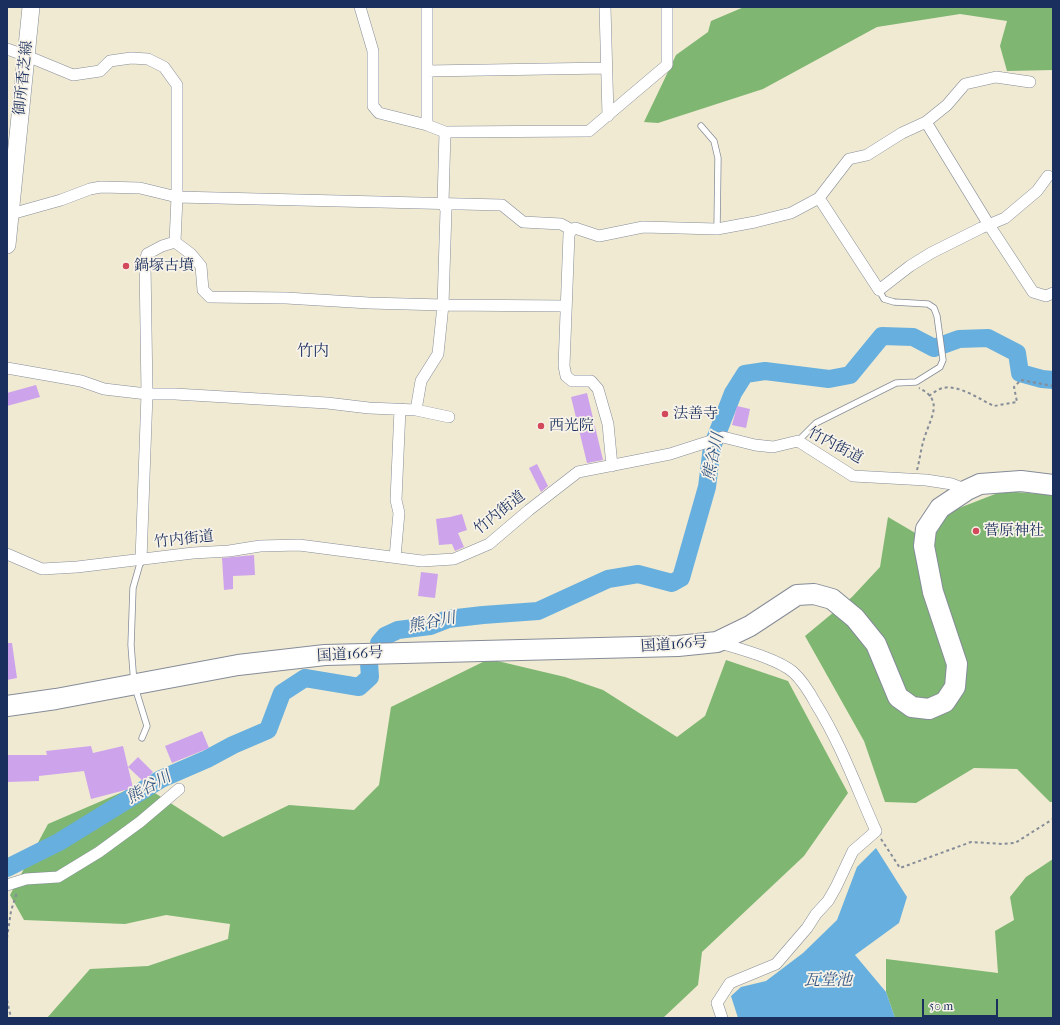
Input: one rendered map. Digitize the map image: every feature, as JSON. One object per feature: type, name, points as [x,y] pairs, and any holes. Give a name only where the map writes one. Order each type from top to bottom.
[{"type":"highway","name":"国道166号","points":[[7,706],[56,699],[238,665],[325,655],[678,646],[717,642],[750,626],[797,595],[814,594],[832,598],[855,618],[876,644],[898,697],[912,707],[929,709],[945,702],[955,687],[957,664],[932,592],[924,546],[926,529],[940,508],[967,490],[980,484],[1021,481],[1053,485]]},
{"type":"main road","name":"御所香芝線","points":[[7,245],[31,7]]},
{"type":"street","points":[[360,7],[373,51],[373,106],[379,114],[427,124],[445,132],[589,131],[667,65],[667,7]]},
{"type":"street","points":[[427,7],[427,124]]},
{"type":"street","points":[[605,7],[608,116]]},
{"type":"street","points":[[7,49],[73,75],[100,71],[110,61],[131,58],[148,59],[164,67],[177,85],[177,197],[175,242]]},
{"type":"street","points":[[427,71],[606,68]]},
{"type":"street","points":[[9,214],[61,200],[90,189],[101,187],[140,188],[177,197],[502,204],[524,222],[561,224],[572,230],[575,228],[599,236],[643,227],[717,229],[755,222],[790,213],[819,198],[849,159],[867,155],[902,133],[926,122],[947,106],[965,84],[996,77],[1030,82]]},
{"type":"street","points":[[926,122],[989,225],[1033,292],[1046,296],[1053,293]]},
{"type":"street","points":[[416,410],[421,380],[438,354],[443,305],[446,210],[443,203],[445,132]]},
{"type":"street","points":[[819,198],[879,290],[910,266],[981,228],[1005,218],[1037,191],[1048,176]]},
{"type":"street","points":[[572,230],[569,234],[564,366],[566,376],[572,381],[591,381],[598,389],[608,424],[612,466]]},
{"type":"street","points":[[175,242],[191,254],[201,266],[203,290],[210,297],[286,298],[369,303],[443,305],[566,306]]},
{"type":"street","points":[[141,560],[147,394],[145,263],[147,254],[162,246],[175,242]]},
{"type":"street","points":[[7,368],[81,381],[104,389],[147,394],[274,399],[416,410],[450,417]]},
{"type":"street","points":[[395,557],[399,513],[396,500],[400,409]]},
{"type":"street","name":"竹内街道","points":[[7,554],[42,569],[77,567],[193,553],[230,551],[260,546],[300,545],[422,561],[454,559],[489,544],[529,510],[578,472],[670,454],[719,438],[773,447],[798,441],[853,476],[915,479],[952,484],[967,490]]},
{"type":"street","points":[[717,642],[775,662],[793,672],[806,687],[830,729],[852,774],[876,831],[853,850],[836,888],[828,901],[776,964],[730,983],[717,1003],[722,1018]]},
{"type":"street","points":[[7,885],[26,879],[58,877],[99,852],[140,822],[179,789]]},
{"type":"lane","points":[[701,126],[714,141],[718,158],[717,229]]},
{"type":"lane","points":[[798,441],[816,423],[896,383],[916,382],[940,367],[943,360],[937,316],[934,308],[928,304],[894,302],[884,299],[879,290]]},
{"type":"lane","points":[[141,560],[133,588],[131,645],[134,684],[147,726],[142,738]]},
{"type":"path","points":[[929,396],[942,388],[950,387],[960,389],[994,406],[998,406],[1017,402],[1014,387],[1021,380],[1053,386]]},
{"type":"path","points":[[908,383],[924,390],[934,402],[934,411],[924,437],[915,479]]},
{"type":"path","points":[[876,831],[900,868],[971,842],[1002,844],[1015,843],[1053,819]]},
{"type":"path","points":[[7,938],[11,911],[16,893],[26,879]]},
{"type":"path","points":[[7,1000],[10,1018]]},
{"type":"green space","points":[[744,7],[1053,7],[1053,70],[1007,71],[1000,46],[1007,21],[960,14],[877,27],[763,89],[658,123],[644,122],[676,55],[708,32],[711,21]]},
{"type":"green space","points":[[1003,491],[1053,495],[1053,802],[1050,802],[1017,769],[974,768],[916,803],[885,802],[864,741],[805,636],[852,597],[880,567],[888,517],[917,534],[954,510]]},
{"type":"green space","points":[[489,659],[565,677],[603,690],[677,737],[705,716],[726,660],[788,681],[848,793],[804,856],[702,952],[698,985],[663,1018],[47,1018],[90,969],[148,966],[228,939],[230,924],[166,915],[125,924],[24,920],[10,895],[48,824],[141,784],[223,837],[289,805],[354,810],[379,785],[391,707]]},
{"type":"green space","points":[[1053,859],[1053,1018],[895,1018],[886,992],[886,959],[998,973],[995,931],[1014,920],[1010,897],[1026,877]]},
{"type":"water","name":"瓦堂池","points":[[876,848],[907,897],[899,923],[855,955],[886,992],[895,1018],[738,1018],[731,996],[741,987],[766,981],[803,953],[837,920],[857,867]]},
{"type":"building","points":[[36,385],[40,397],[7,406],[7,393]]},
{"type":"building","points":[[587,393],[603,460],[587,463],[571,397]]},
{"type":"building","points":[[737,406],[750,409],[746,428],[732,425]]},
{"type":"building","points":[[537,464],[548,486],[541,492],[529,468]]},
{"type":"building","points":[[462,514],[467,530],[458,533],[464,547],[455,551],[452,544],[439,545],[436,519]]},
{"type":"building","points":[[254,555],[255,575],[233,576],[233,589],[224,590],[222,558]]},
{"type":"building","points":[[421,572],[438,574],[435,598],[418,596]]},
{"type":"building","points":[[7,643],[12,643],[17,678],[7,680]]},
{"type":"building","points":[[202,731],[209,748],[172,763],[165,746]]},
{"type":"building","points":[[91,746],[93,753],[123,746],[133,788],[91,799],[84,771],[39,776],[39,781],[7,782],[7,755],[47,755],[46,751]]},
{"type":"building","points":[[138,757],[153,772],[144,782],[128,767]]},
{"type":"waterway","name":"熊谷川","points":[[379,643],[385,636],[398,630],[430,626],[448,619],[538,611],[608,579],[638,574],[672,583],[681,578],[707,487],[712,447],[733,393],[745,374],[765,371],[829,379],[850,375],[882,336],[913,337],[934,348],[959,339],[988,338],[1017,353],[1020,373],[1042,379],[1053,380]]},
{"type":"waterway","name":"熊谷川","points":[[7,868],[59,842],[161,779],[268,730],[282,693],[305,678],[359,687],[370,677],[369,663]]},
{"type":"place","name":"鍋塚古墳","points":[[126,266]]},
{"type":"place","name":"法善寺","points":[[665,414]]},
{"type":"place","name":"西光院","points":[[541,426]]},
{"type":"place","name":"菅原神社","points":[[976,531]]},
{"type":"district","name":"竹内","points":[[313,352]]}]
